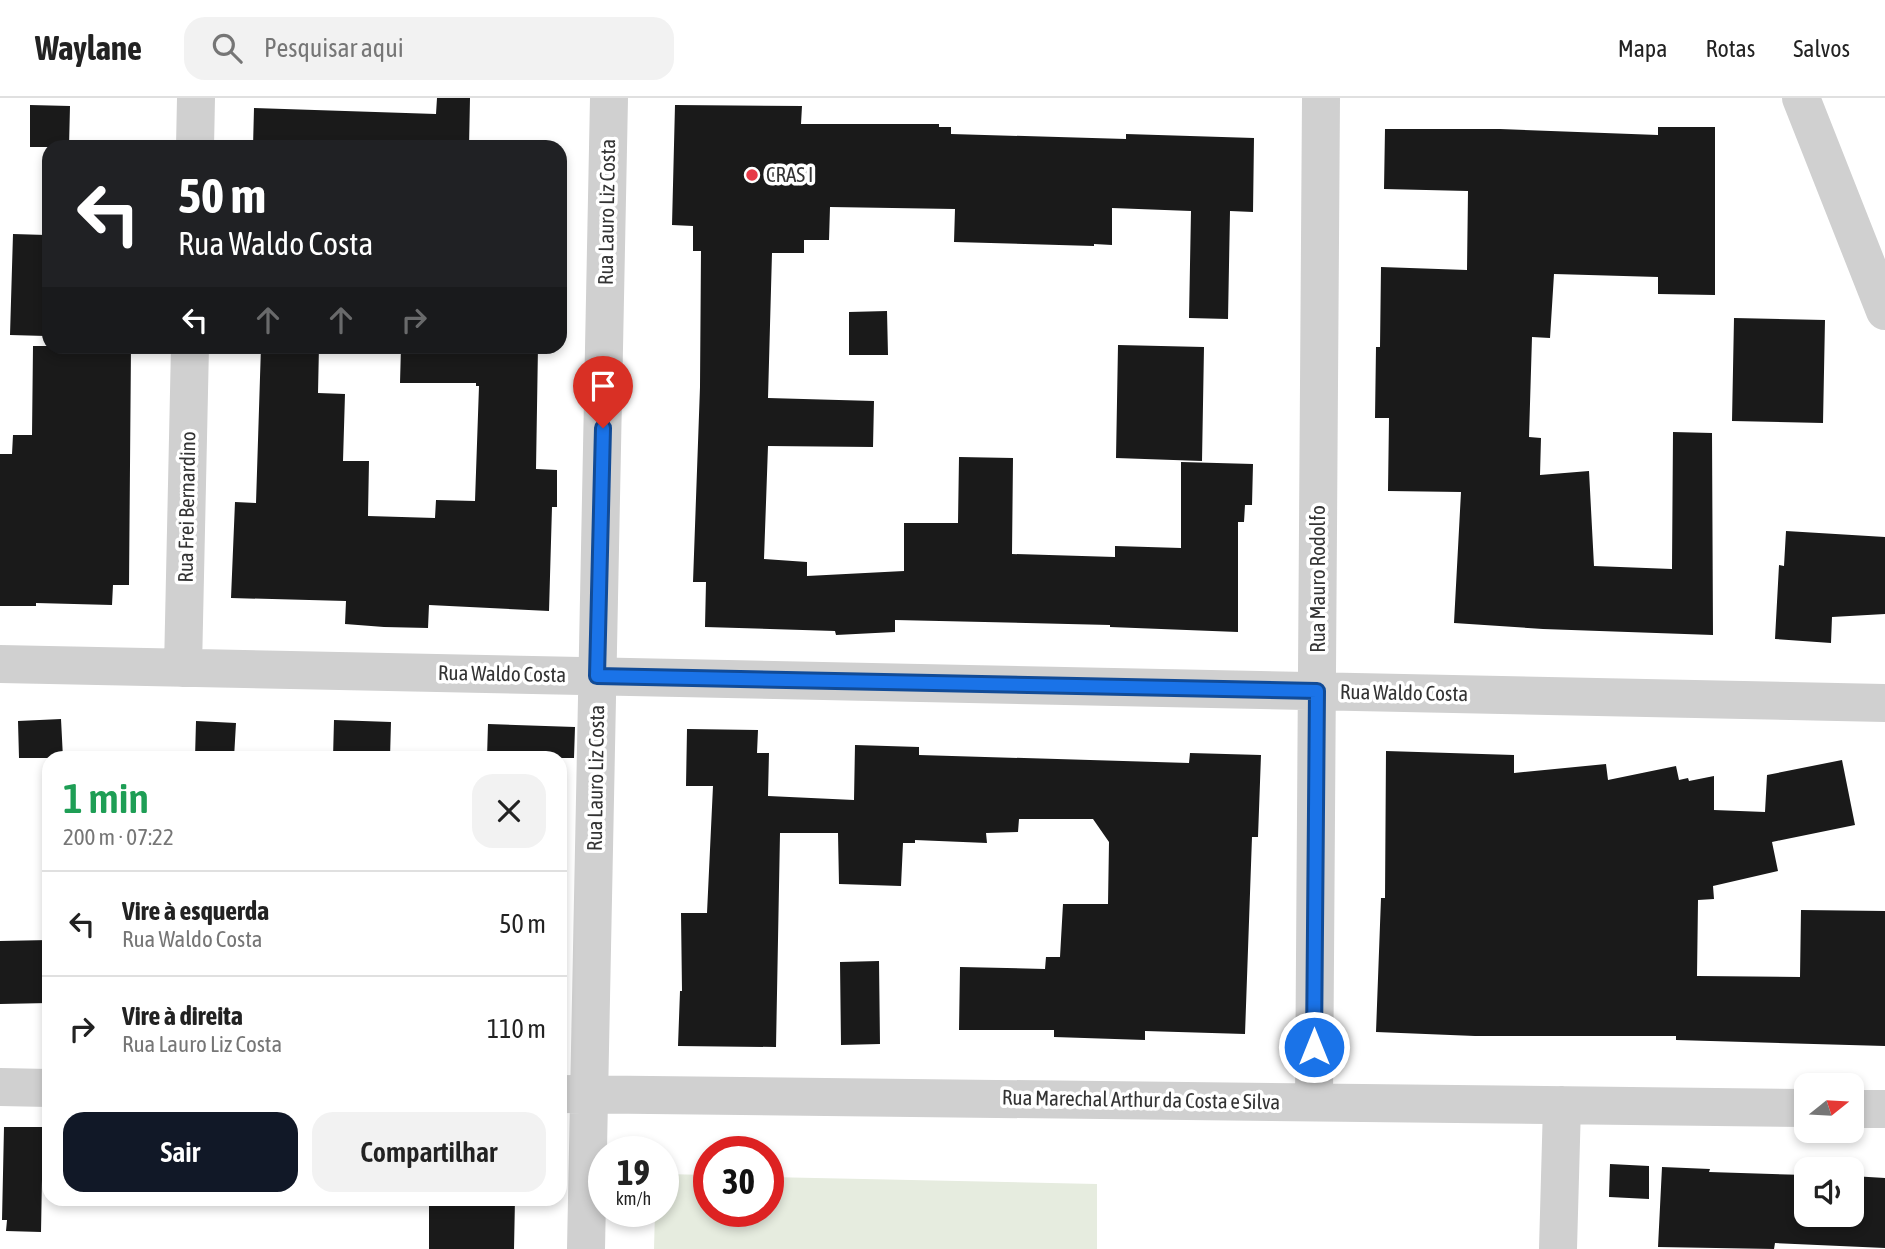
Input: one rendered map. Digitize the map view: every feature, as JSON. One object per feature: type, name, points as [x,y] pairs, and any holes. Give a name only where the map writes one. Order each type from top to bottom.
[{"type":"street","points":[[195,140],[196,98]]},
{"type":"street","name":"Rua Lauro Liz Costa","points":[[586,1249],[575,1094],[597,676],[609,98]]},
{"type":"street","name":"Rua Mauro Rodolfo","points":[[1314,1102],[1321,98]]},
{"type":"street","points":[[1801,98],[1885,311]]},
{"type":"street","name":"Rua Frei Bernardino","points":[[183,668],[190,354]]},
{"type":"street","name":"Rua Waldo Costa","points":[[0,664],[1885,703]]},
{"type":"street","points":[[0,1087],[42,1088]]},
{"type":"street","name":"Rua Marechal Arthur da Costa e Silva","points":[[575,1094],[1794,1108]]},
{"type":"street","points":[[1558,1249],[1562,1105]]},
{"type":"street","points":[[1864,1109],[1885,1109]]},
{"type":"shaded area","points":[[679,1174],[693,1175],[693,1227],[784,1227],[784,1177],[1097,1184],[1097,1249],[654,1249],[655,1227],[679,1227]]},
{"type":"building","points":[[437,98],[470,98],[469,140],[253,140],[254,108],[436,114]]},
{"type":"building","points":[[30,105],[70,106],[69,140],[42,140],[42,147],[30,147]]},
{"type":"building","points":[[675,105],[802,106],[801,124],[939,124],[939,127],[951,127],[951,134],[1126,139],[1126,134],[1254,138],[1253,212],[1230,211],[1228,319],[1189,318],[1191,211],[1112,208],[1112,245],[1094,246],[954,242],[955,209],[830,207],[829,240],[804,240],[804,253],[772,253],[768,398],[874,401],[873,447],[768,446],[764,559],[807,562],[807,576],[904,571],[904,523],[958,523],[959,457],[1013,458],[1012,554],[1115,557],[1115,546],[1181,548],[1181,462],[1253,464],[1252,505],[1245,505],[1244,522],[1238,522],[1238,632],[1110,625],[895,620],[895,632],[836,635],[835,631],[705,627],[706,582],[693,582],[700,387],[701,251],[693,251],[693,226],[672,225]]},
{"type":"building","points":[[1658,127],[1715,127],[1715,295],[1658,294],[1658,277],[1554,274],[1550,338],[1532,337],[1529,437],[1541,438],[1540,475],[1589,471],[1594,566],[1672,569],[1673,432],[1712,433],[1713,635],[1454,623],[1461,492],[1388,491],[1389,418],[1375,418],[1376,347],[1380,347],[1381,267],[1467,270],[1468,191],[1384,189],[1385,129],[1500,129],[1658,135]]},
{"type":"building","points":[[13,234],[42,235],[42,336],[10,335]]},
{"type":"building","points":[[887,311],[888,355],[849,355],[849,312]]},
{"type":"building","points":[[1734,318],[1825,320],[1823,423],[1732,421]]},
{"type":"building","points":[[1118,345],[1204,347],[1202,461],[1116,458]]},
{"type":"building","points":[[33,346],[42,346],[42,354],[131,354],[129,585],[113,585],[112,605],[36,603],[36,606],[0,606],[0,454],[12,454],[13,435],[32,435]]},
{"type":"building","points":[[261,354],[319,354],[318,393],[345,394],[343,461],[369,461],[368,516],[435,518],[436,500],[475,501],[479,386],[476,386],[476,383],[400,383],[401,354],[538,354],[536,469],[557,470],[557,507],[552,507],[549,611],[429,605],[428,628],[384,627],[345,624],[346,601],[231,598],[235,502],[256,503]]},
{"type":"building","points":[[1786,531],[1885,537],[1885,614],[1832,617],[1831,643],[1775,639],[1779,565],[1784,566]]},
{"type":"building","points":[[61,719],[63,751],[42,751],[42,758],[19,758],[18,721]]},
{"type":"building","points":[[334,720],[391,722],[390,751],[333,751]]},
{"type":"building","points":[[196,721],[236,723],[234,751],[195,751]]},
{"type":"building","points":[[488,724],[575,727],[574,758],[567,758],[567,751],[487,751]]},
{"type":"building","points":[[687,729],[758,730],[757,753],[769,753],[768,796],[854,800],[855,745],[919,747],[919,755],[1189,763],[1190,753],[1261,755],[1258,837],[1252,837],[1245,1034],[1145,1031],[1145,1040],[1054,1037],[1054,1030],[959,1030],[960,967],[1045,969],[1046,957],[1060,957],[1063,904],[1108,904],[1109,842],[1093,819],[1019,819],[1018,832],[986,833],[987,843],[915,840],[915,843],[903,843],[901,886],[839,884],[838,833],[780,833],[776,1047],[678,1046],[682,991],[681,913],[707,913],[713,786],[686,786]]},
{"type":"building","points":[[1386,751],[1514,755],[1514,773],[1606,764],[1608,780],[1676,766],[1679,780],[1688,778],[1689,781],[1714,776],[1714,810],[1765,812],[1767,775],[1842,760],[1855,825],[1772,842],[1778,871],[1713,886],[1714,899],[1698,900],[1697,976],[1800,977],[1801,910],[1885,911],[1885,1046],[1676,1040],[1676,1036],[1475,1036],[1376,1032],[1381,898],[1385,898]]},
{"type":"building","points":[[42,940],[42,1003],[0,1004],[0,941]]},
{"type":"building","points":[[879,961],[880,1044],[841,1045],[840,962]]},
{"type":"building","points":[[4,1127],[42,1127],[41,1232],[6,1231],[7,1220],[2,1220]]},
{"type":"building","points":[[1610,1164],[1649,1166],[1649,1199],[1609,1197]]},
{"type":"building","points":[[1662,1167],[1710,1169],[1709,1172],[1794,1175],[1794,1227],[1864,1227],[1864,1177],[1885,1178],[1885,1248],[1775,1243],[1774,1249],[1658,1247]]},
{"type":"building","points":[[429,1206],[515,1206],[514,1249],[429,1249]]},
{"type":"place","name":"CRAS I","points":[[752,175]]},
{"type":"route","points":[[603,428],[597,676],[1317,691],[1314,1047]]}]
